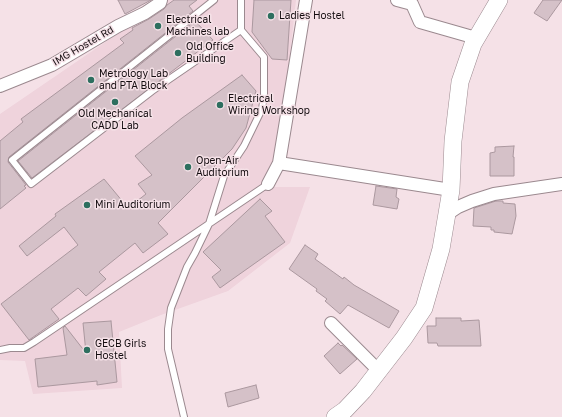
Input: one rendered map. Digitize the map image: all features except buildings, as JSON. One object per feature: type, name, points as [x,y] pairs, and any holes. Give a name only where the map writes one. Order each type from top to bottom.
[{"type":"street","name":"IMG Hostel Rd","points":[[0,86],[52,65],[118,26],[145,13],[160,3],[161,0]]},
{"type":"street","points":[[268,184],[279,163],[306,0]]},
{"type":"street","points":[[397,0],[412,4],[420,22],[476,38]]},
{"type":"street","points":[[335,417],[345,410],[363,391],[404,338],[424,308],[441,249],[451,190],[453,141],[460,82],[473,44],[499,0]]},
{"type":"street","points":[[279,163],[451,190]]},
{"type":"street","points":[[446,215],[458,207],[494,194],[562,184]]},
{"type":"street","points":[[331,323],[378,371]]},
{"type":"lane","points":[[214,0],[12,160],[31,184],[152,92],[241,30]]},
{"type":"lane","points":[[184,417],[168,349],[168,329],[171,308],[187,267],[209,224],[224,176],[244,146],[262,109],[264,95],[264,57],[241,30],[242,0]]},
{"type":"lane","points":[[0,350],[24,348],[34,342],[268,184]]},
{"type":"shaded area","points":[[167,0],[296,0],[286,92],[272,187],[310,187],[290,243],[228,291],[119,332],[122,388],[33,394],[25,361],[0,360],[0,114]]},
{"type":"place","name":"Ladies Hostel","points":[[271,16]]},
{"type":"place","name":"Electrical Machines lab","points":[[158,26]]},
{"type":"place","name":"Old Office Building","points":[[178,53]]},
{"type":"place","name":"Metrology Lab and PTA Block","points":[[91,80]]},
{"type":"place","name":"Old Mechanical CADD Lab","points":[[115,102]]},
{"type":"place","name":"Electrical Wiring Workshop","points":[[220,105]]},
{"type":"place","name":"Open-Air Auditorium","points":[[188,167]]},
{"type":"place","name":"Mini Auditorium","points":[[87,205]]},
{"type":"place","name":"GECB Girls Hostel","points":[[87,350]]}]
